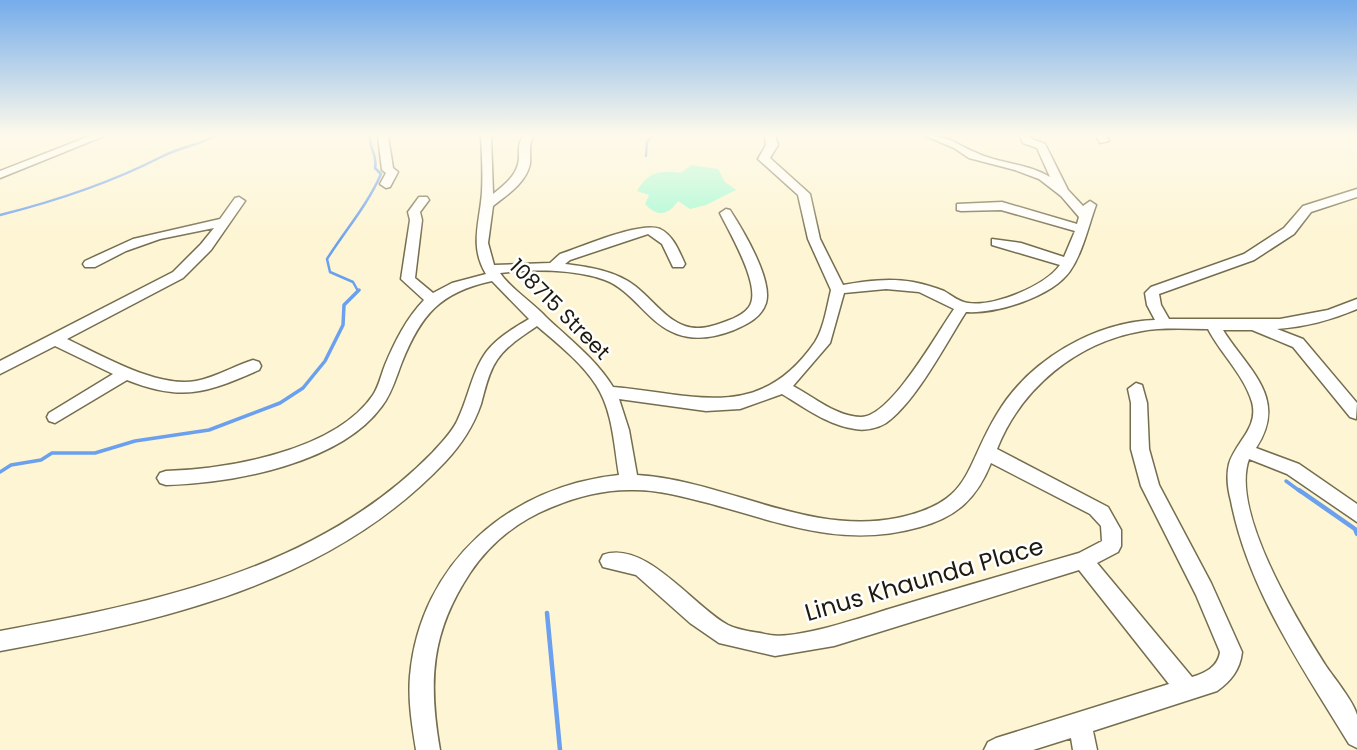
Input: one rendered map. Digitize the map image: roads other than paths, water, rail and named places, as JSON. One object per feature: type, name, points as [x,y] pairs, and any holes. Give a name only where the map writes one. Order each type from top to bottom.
[{"type":"street","points":[[386,184],[392,172],[396,171]]},
{"type":"street","name":"108715 Street","points":[[487,171],[487,204],[482,242],[484,259],[493,273],[583,359],[608,392],[620,431],[629,482]]},
{"type":"street","points":[[487,204],[505,191],[521,171]]},
{"type":"street","points":[[608,392],[721,406],[757,398],[783,387],[822,343],[838,290],[814,239],[804,194],[778,171]]},
{"type":"street","points":[[1028,171],[1066,194]]},
{"type":"street","points":[[1054,171],[1066,194],[1086,217]]},
{"type":"street","points":[[1165,324],[1152,299],[1152,293],[1156,290],[1249,257],[1289,230],[1307,209],[1357,193]]},
{"type":"street","points":[[423,200],[414,212],[416,220],[408,279],[432,300]]},
{"type":"street","points":[[0,368],[178,275],[206,247],[239,201]]},
{"type":"street","points":[[961,207],[1002,206],[1086,217]]},
{"type":"street","points":[[166,478],[217,476],[247,469],[321,444],[339,433],[373,407],[383,391],[411,325],[432,300],[455,285],[493,273],[551,269],[613,279],[628,286],[664,320],[680,330],[701,333],[725,328],[751,314],[759,305],[760,298],[754,272],[726,213]]},
{"type":"street","points":[[838,290],[879,285],[909,286],[935,292],[962,307],[992,306],[1040,288],[1063,272],[1086,217]]},
{"type":"street","points":[[90,264],[115,250],[191,228],[224,222]]},
{"type":"street","points":[[551,269],[565,257],[640,231],[658,232],[670,245],[678,264]]},
{"type":"street","points":[[997,242],[1068,263]]},
{"type":"street","points":[[428,750],[419,698],[422,661],[440,603],[466,562],[495,531],[535,506],[576,490],[629,482],[683,490],[825,528],[874,530],[930,518],[954,506],[973,486],[995,433],[1011,405],[1037,379],[1063,359],[1106,334],[1165,324],[1251,324],[1310,320],[1357,304]]},
{"type":"street","points":[[783,387],[855,423],[877,420],[886,415],[905,390],[962,307]]},
{"type":"street","points":[[0,641],[139,614],[214,593],[281,565],[355,527],[396,499],[443,453],[467,419],[488,360],[533,313]]},
{"type":"street","points":[[1212,324],[1260,402],[1262,421],[1238,463],[1238,487],[1252,543],[1276,597],[1357,736]]},
{"type":"street","points":[[1251,324],[1298,343],[1356,413]]},
{"type":"street","points":[[55,340],[168,387],[189,388],[218,381],[253,366]]},
{"type":"street","points":[[55,417],[128,372]]},
{"type":"street","points":[[996,750],[1209,683],[1222,674],[1230,661],[1231,652],[1204,590],[1150,486],[1140,449],[1136,389]]},
{"type":"street","points":[[1246,451],[1293,469],[1357,514]]},
{"type":"street","name":"Linus Khaunda Place","points":[[610,561],[643,569],[697,616],[726,636],[775,646],[834,636],[1083,560],[1111,546],[1112,531],[1105,515],[1080,499],[988,453]]},
{"type":"street","points":[[1083,560],[1187,689]]},
{"type":"street","points":[[1080,724],[1085,750]]},
{"type":"waterway","points":[[0,215],[42,204],[131,171]]},
{"type":"waterway","points":[[358,291],[353,282],[330,272],[327,259],[363,207],[381,174],[378,171]]},
{"type":"waterway","points":[[0,472],[11,465],[41,460],[52,453],[95,453],[135,441],[209,430],[280,403],[303,388],[325,361],[343,325],[344,305],[358,291]]},
{"type":"waterway","points":[[1286,481],[1301,492]]},
{"type":"waterway","points":[[1299,490],[1355,529],[1357,534]]},
{"type":"waterway","points":[[547,613],[560,750]]}]
